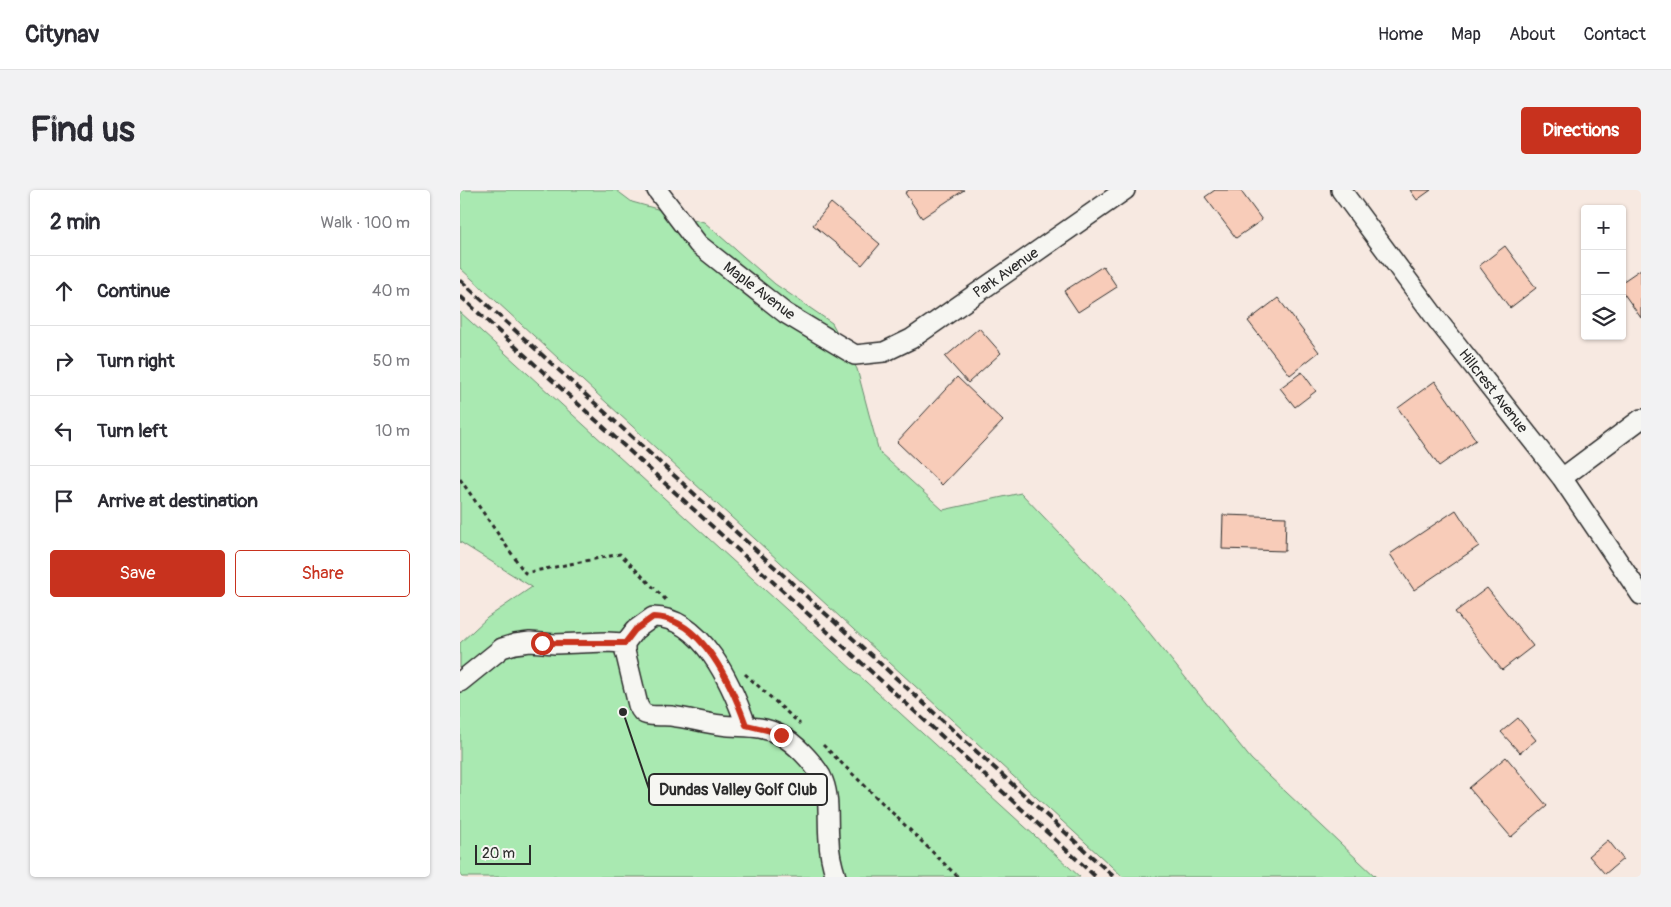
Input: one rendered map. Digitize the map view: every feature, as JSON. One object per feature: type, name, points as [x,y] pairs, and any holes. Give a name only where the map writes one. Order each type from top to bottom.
[{"type":"street","name":"Maple Avenue","points":[[657,190],[698,244],[785,313],[855,355],[884,352]]},
{"type":"street","name":"Park Avenue","points":[[884,352],[911,340],[1125,190]]},
{"type":"street","name":"Hillcrest Avenue","points":[[1341,190],[1438,321],[1562,478],[1641,595]]},
{"type":"street","points":[[1562,478],[1641,419]]},
{"type":"street","points":[[746,725],[734,694],[711,653],[694,635],[674,620],[653,617],[635,630],[625,643],[625,651],[638,705],[642,712],[647,715],[672,716],[721,725],[746,725],[781,735],[798,749],[821,776],[827,794],[830,855],[836,877]]},
{"type":"street","points":[[460,682],[502,648],[515,644],[530,642],[556,644],[625,643]]},
{"type":"path","points":[[460,479],[525,573]]},
{"type":"green space","points":[[460,190],[616,190],[632,202],[704,222],[775,284],[832,323],[857,369],[879,452],[943,510],[1021,493],[1123,600],[1251,759],[1376,877],[1123,877],[460,268]]},
{"type":"green space","points":[[460,312],[1080,877],[460,877],[460,643],[487,618],[532,587],[460,542]]},
{"type":"building","points":[[909,190],[964,190],[922,218],[905,193]]},
{"type":"building","points":[[1215,190],[1240,190],[1262,220],[1236,238],[1205,197]]},
{"type":"building","points":[[1410,190],[1431,190],[1417,200]]},
{"type":"building","points":[[831,203],[880,244],[862,265],[813,225]]},
{"type":"building","points":[[1505,246],[1536,288],[1510,308],[1479,266]]},
{"type":"building","points":[[1103,266],[1117,287],[1078,312],[1064,291]]},
{"type":"building","points":[[1641,269],[1641,318],[1626,297],[1626,279]]},
{"type":"building","points":[[1278,298],[1319,352],[1290,375],[1248,321]]},
{"type":"building","points":[[979,328],[1001,353],[968,383],[945,357]]},
{"type":"building","points":[[1302,372],[1316,391],[1295,407],[1280,388]]},
{"type":"building","points":[[957,377],[1003,421],[942,485],[897,442]]},
{"type":"building","points":[[1435,381],[1476,440],[1439,466],[1398,408]]},
{"type":"building","points":[[1456,510],[1479,546],[1414,590],[1390,554]]},
{"type":"building","points":[[1223,515],[1286,517],[1285,551],[1222,549]]},
{"type":"building","points":[[1487,588],[1533,646],[1502,670],[1455,612]]},
{"type":"building","points":[[1518,718],[1536,740],[1520,753],[1501,732]]},
{"type":"building","points":[[1506,757],[1547,806],[1511,837],[1469,788]]},
{"type":"building","points":[[1608,840],[1623,859],[1605,874],[1589,856]]},
{"type":"railway","points":[[460,280],[1114,877]]},
{"type":"railway","points":[[460,296],[1096,877]]},
{"type":"place","name":"Dundas Valley Golf Club","points":[[623,712]]},
{"type":"route","points":[[542,643],[625,643],[635,630],[648,619],[658,617],[674,620],[694,635],[711,653],[734,694],[746,725],[781,735]]}]
